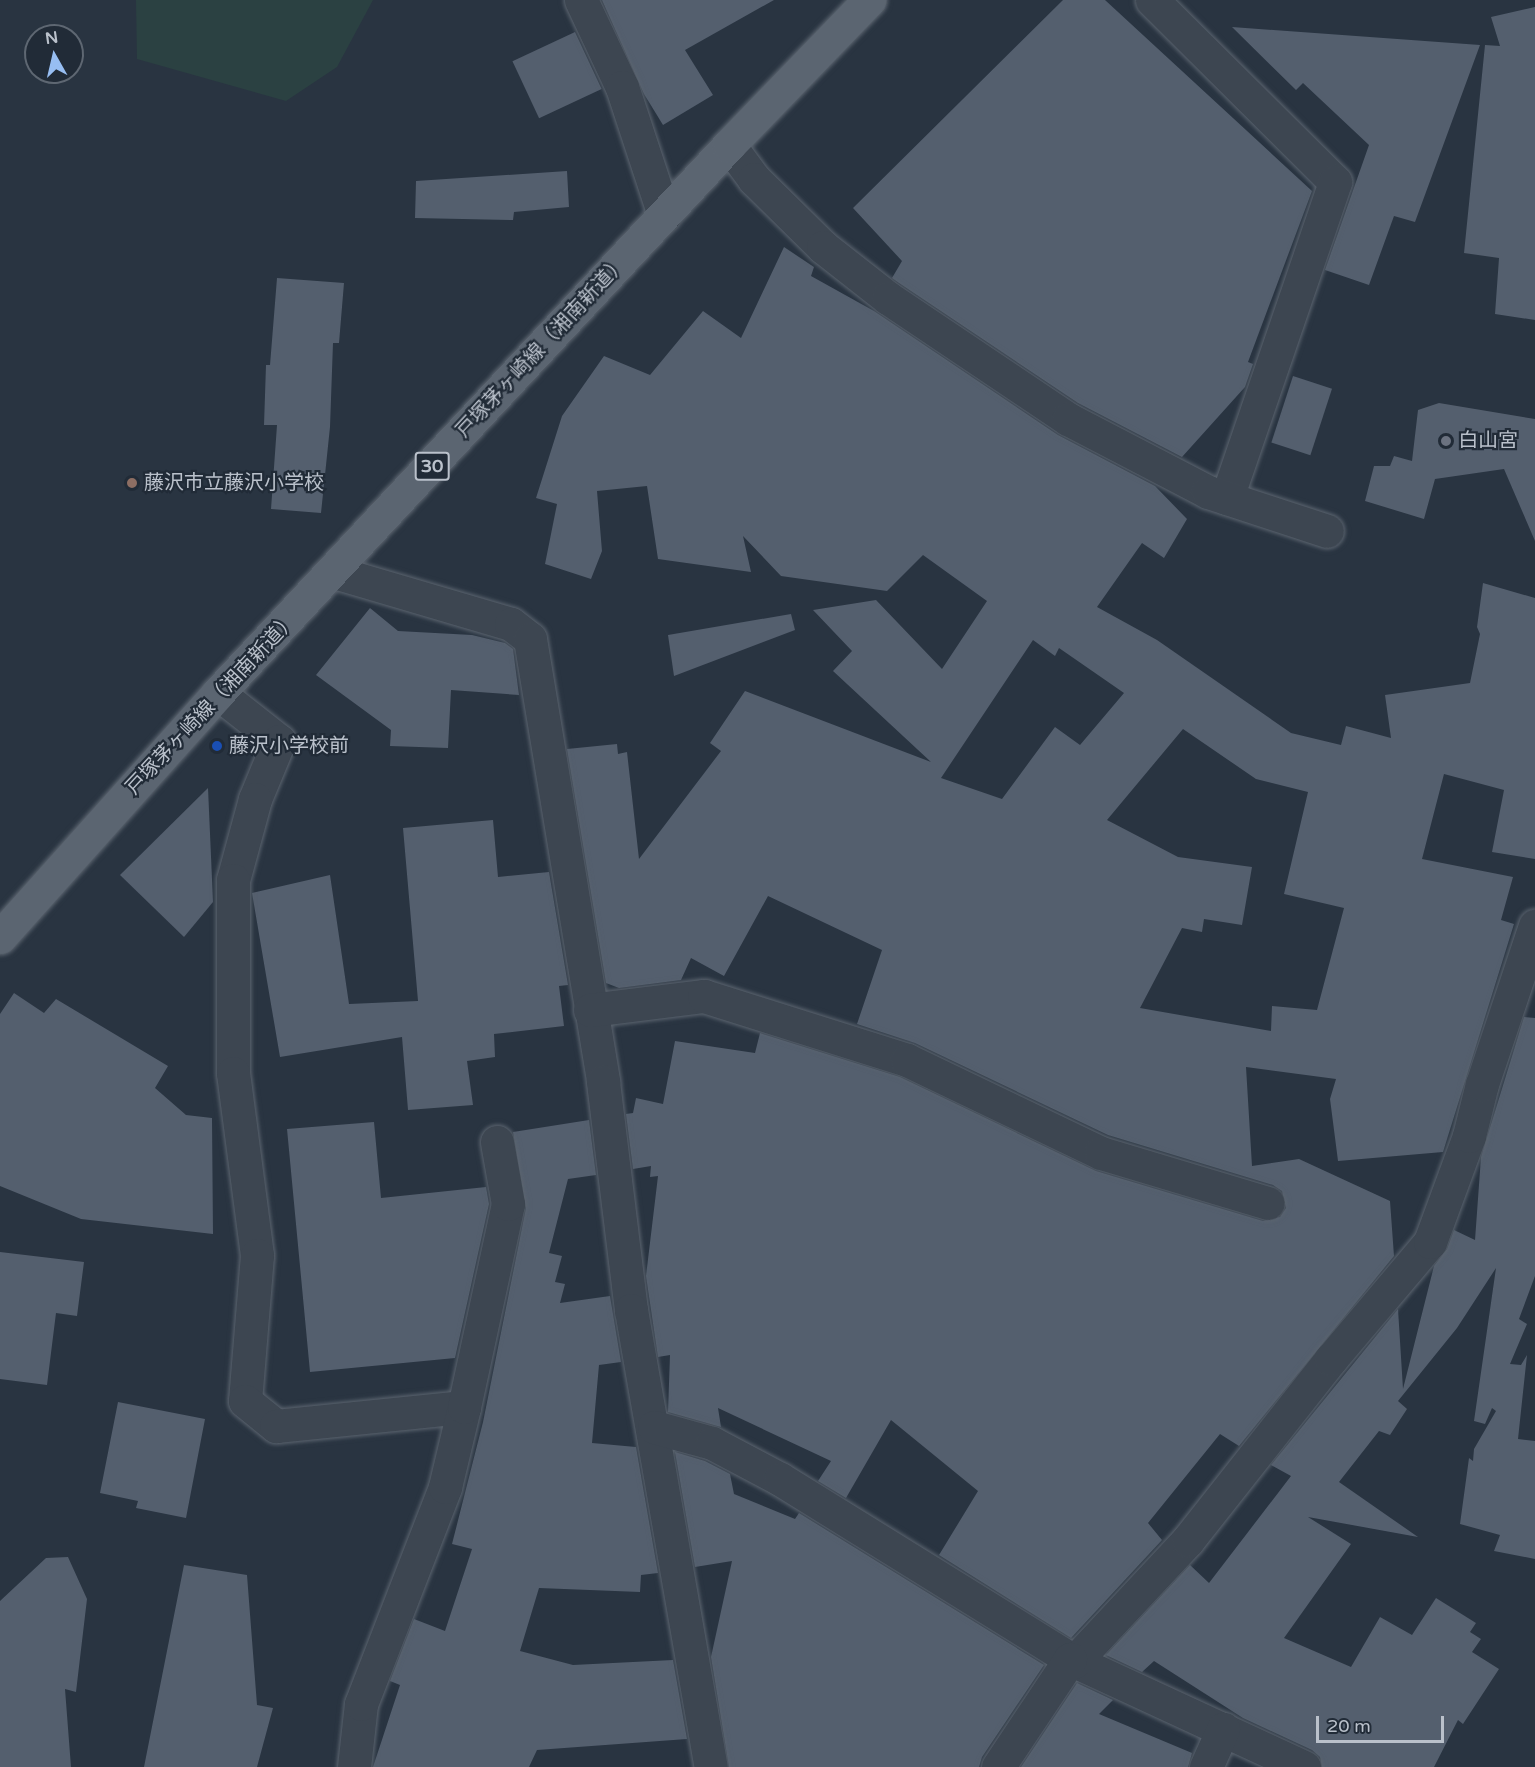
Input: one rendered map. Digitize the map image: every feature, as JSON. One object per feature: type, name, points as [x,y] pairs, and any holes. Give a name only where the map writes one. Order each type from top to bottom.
[{"type":"main road","name":"戸塚茅ヶ崎線（湘南新道）","points":[[0,937],[218,693],[334,573],[729,145],[869,0]]},
{"type":"street","points":[[581,0],[622,87],[664,215]]},
{"type":"street","points":[[1152,0],[1335,182],[1227,498]]},
{"type":"street","points":[[729,145],[754,179],[823,247],[888,298],[1068,419],[1208,492],[1327,531]]},
{"type":"street","points":[[334,573],[511,624],[530,639],[603,1082],[631,1310],[654,1427],[711,1767]]},
{"type":"street","points":[[218,693],[279,741],[255,799],[233,880],[233,1073],[257,1255],[245,1401],[276,1426],[464,1407]]},
{"type":"street","points":[[998,1767],[1072,1661],[1188,1540],[1331,1359],[1430,1242],[1469,1136],[1482,1084],[1535,926]]},
{"type":"street","points":[[590,1010],[704,996],[908,1059],[1101,1153],[1268,1203]]},
{"type":"street","points":[[354,1767],[360,1704],[445,1487],[464,1407],[508,1204],[497,1142]]},
{"type":"street","points":[[654,1427],[712,1443],[780,1479],[1072,1661],[1304,1767]]},
{"type":"street","points":[[1206,1767],[1223,1730]]},
{"type":"green space","points":[[136,0],[373,0],[337,67],[286,101],[137,59]]},
{"type":"building","points":[[602,0],[774,0],[685,50],[713,95],[663,125],[644,94]]},
{"type":"building","points":[[1063,0],[1105,0],[1312,191],[1248,362],[1253,364],[1245,387],[1182,457],[1078,403],[892,278],[902,261],[853,208]]},
{"type":"building","points":[[1535,7],[1535,320],[1495,314],[1499,258],[1464,253],[1485,45],[1500,46],[1491,17]]},
{"type":"building","points":[[1232,27],[1480,45],[1415,222],[1394,216],[1369,285],[1325,270],[1369,145],[1303,83],[1296,90]]},
{"type":"building","points":[[575,32],[602,89],[539,118],[512,61]]},
{"type":"building","points":[[567,171],[569,207],[514,212],[513,220],[415,218],[416,181]]},
{"type":"building","points":[[784,247],[814,267],[811,276],[874,311],[1058,435],[1155,486],[1187,519],[1164,558],[1142,543],[1097,607],[1157,640],[1291,733],[1341,745],[1346,726],[1391,738],[1385,695],[1470,683],[1480,634],[1477,627],[1483,583],[1535,598],[1535,859],[1492,852],[1504,790],[1444,774],[1422,859],[1513,877],[1501,920],[1514,924],[1443,1152],[1338,1161],[1330,1099],[1336,1079],[1246,1067],[1252,1166],[1299,1159],[1390,1201],[1394,1256],[1239,1446],[1220,1434],[1148,1523],[1162,1540],[1071,1638],[939,1555],[978,1491],[891,1420],[846,1498],[818,1481],[831,1461],[718,1408],[721,1427],[668,1412],[670,1355],[658,1357],[646,1276],[658,1176],[650,1177],[651,1166],[633,1169],[626,1114],[633,1113],[636,1098],[663,1104],[675,1041],[755,1053],[760,1033],[900,1077],[1096,1171],[1263,1221],[1280,1217],[1286,1208],[1282,1191],[1273,1185],[1108,1135],[915,1043],[857,1024],[882,950],[768,896],[724,976],[691,958],[681,980],[619,988],[606,983],[567,749],[617,744],[618,754],[627,752],[639,859],[721,751],[710,743],[745,691],[931,762],[833,671],[852,651],[813,610],[876,600],[942,669],[987,601],[923,555],[887,591],[781,576],[743,536],[751,572],[658,559],[647,486],[597,491],[602,551],[591,579],[545,564],[557,504],[536,498],[562,416],[604,356],[650,375],[703,311],[741,338]],"holes":[[[1033,640],[1055,656],[1059,648],[1124,693],[1080,745],[1055,727],[1002,799],[941,778]],[[1183,729],[1256,779],[1308,792],[1284,894],[1344,908],[1317,1010],[1272,1006],[1271,1031],[1140,1008],[1182,928],[1202,932],[1204,919],[1242,925],[1252,867],[1178,857],[1107,820]]]},
{"type":"building","points":[[277,278],[344,283],[339,343],[333,343],[330,427],[321,513],[271,509],[277,425],[264,425],[266,365],[270,365]]},
{"type":"building","points":[[1293,376],[1332,389],[1310,455],[1271,443]]},
{"type":"building","points":[[1439,403],[1535,419],[1535,541],[1504,469],[1435,479],[1424,519],[1365,501],[1374,466],[1390,466],[1394,456],[1412,461],[1418,410]]},
{"type":"building","points":[[370,608],[398,631],[472,635],[505,643],[513,649],[519,695],[451,690],[448,748],[390,746],[391,730],[316,675]]},
{"type":"building","points":[[791,614],[795,630],[674,676],[668,635]]},
{"type":"building","points":[[208,788],[213,902],[184,937],[120,875]]},
{"type":"building","points":[[493,820],[498,877],[549,872],[568,985],[559,986],[564,1026],[494,1034],[495,1057],[467,1061],[473,1105],[408,1110],[402,1037],[280,1057],[252,893],[330,875],[349,1004],[418,1001],[403,828]]},
{"type":"building","points":[[14,993],[44,1013],[56,999],[168,1066],[155,1088],[186,1115],[212,1118],[213,1234],[81,1219],[0,1186],[0,1014]]},
{"type":"building","points":[[1524,1017],[1535,1018],[1535,1276],[1519,1319],[1527,1324],[1510,1364],[1521,1365],[1527,1355],[1518,1439],[1535,1441],[1535,1559],[1494,1551],[1500,1535],[1460,1524],[1469,1458],[1473,1461],[1474,1449],[1496,1411],[1492,1408],[1485,1424],[1474,1421],[1496,1268],[1457,1328],[1398,1401],[1407,1409],[1390,1435],[1379,1431],[1339,1482],[1418,1537],[1308,1517],[1351,1544],[1284,1638],[1351,1667],[1380,1617],[1412,1635],[1436,1598],[1476,1623],[1470,1632],[1481,1639],[1472,1652],[1499,1669],[1463,1724],[1458,1720],[1434,1767],[1322,1767],[1320,1757],[1312,1750],[1243,1718],[1154,1661],[1142,1672],[1106,1655],[1190,1565],[1209,1583],[1291,1476],[1271,1465],[1398,1309],[1403,1389],[1434,1266],[1447,1249],[1454,1230],[1475,1240],[1481,1157]]},
{"type":"building","points":[[589,1120],[596,1175],[568,1179],[549,1253],[562,1256],[555,1282],[565,1284],[560,1303],[610,1296],[621,1362],[599,1365],[592,1443],[636,1447],[658,1573],[641,1575],[640,1592],[539,1588],[520,1651],[573,1665],[673,1660],[687,1739],[537,1750],[529,1767],[373,1767],[400,1685],[390,1681],[414,1619],[445,1631],[472,1549],[452,1544],[483,1422],[526,1208],[513,1132]]},
{"type":"building","points":[[374,1122],[381,1198],[486,1187],[489,1204],[455,1358],[310,1372],[287,1129]]},
{"type":"building","points":[[0,1252],[84,1262],[77,1316],[56,1313],[47,1385],[0,1379]]},
{"type":"building","points":[[118,1402],[205,1419],[186,1518],[136,1508],[138,1501],[100,1493]]},
{"type":"building","points":[[675,1452],[705,1461],[730,1474],[734,1494],[795,1519],[799,1513],[1044,1665],[982,1757],[979,1767],[729,1767],[711,1657],[732,1561],[695,1567]]},
{"type":"building","points":[[68,1557],[87,1599],[76,1692],[65,1689],[71,1767],[0,1767],[0,1601],[46,1558]]},
{"type":"building","points":[[184,1565],[247,1575],[257,1705],[273,1708],[257,1767],[144,1767]]},
{"type":"building","points":[[1077,1683],[1113,1700],[1099,1714],[1192,1753],[1188,1767],[1021,1767]]},
{"type":"place","name":"白山宮","points":[[1446,441]]},
{"type":"place","name":"藤沢市立藤沢小学校","points":[[132,483]]},
{"type":"place","name":"藤沢小学校前","points":[[217,746]]}]
